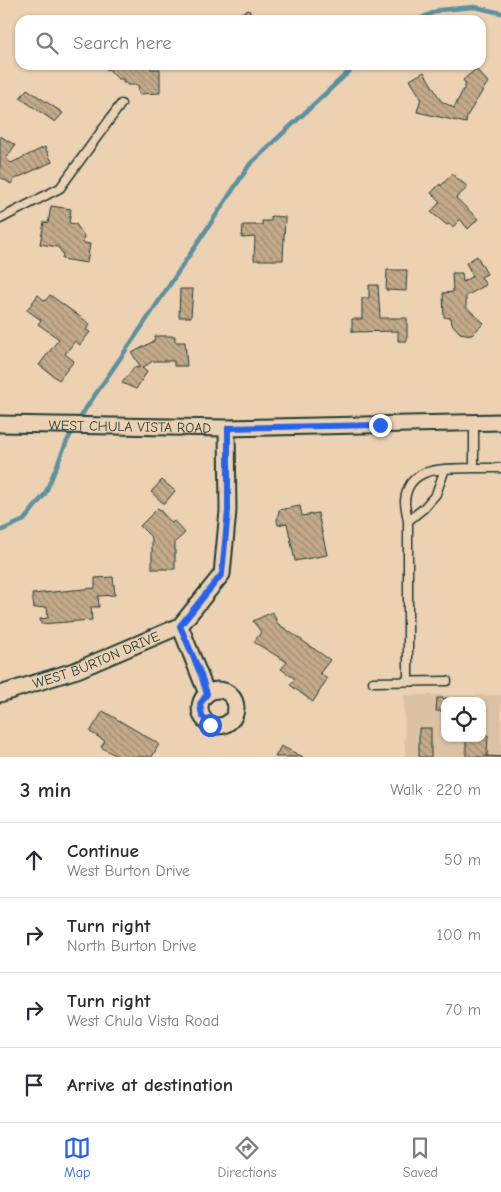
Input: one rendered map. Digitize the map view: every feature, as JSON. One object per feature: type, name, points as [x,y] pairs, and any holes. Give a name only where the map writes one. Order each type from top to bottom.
[{"type":"street","name":"WEST CHULA VISTA ROAD","points":[[0,424],[228,428],[501,422]]},
{"type":"street","points":[[207,694],[180,626],[222,574],[228,511],[228,428]]},
{"type":"street","name":"WEST BURTON DRIVE","points":[[0,694],[77,670],[180,626]]},
{"type":"lane","points":[[0,219],[60,188],[121,104]]},
{"type":"lane","points":[[474,422],[474,468]]},
{"type":"lane","points":[[408,681],[408,520],[405,502],[410,484],[425,471],[501,468]]},
{"type":"lane","points":[[408,520],[424,508],[436,494],[445,469]]},
{"type":"lane","points":[[373,682],[447,681]]},
{"type":"shaded area","points":[[404,695],[501,695],[501,757],[405,757]]},
{"type":"building","points":[[249,10],[251,15],[235,15]]},
{"type":"building","points":[[111,70],[160,70],[160,93],[139,94],[138,85],[127,85],[127,83],[123,83],[123,79],[118,79]]},
{"type":"building","points":[[477,70],[488,82],[467,116],[466,123],[417,112],[421,98],[410,80],[424,72],[441,101],[454,108],[466,84],[463,80]]},
{"type":"building","points":[[27,89],[63,113],[55,122],[20,98]]},
{"type":"building","points":[[0,136],[15,145],[6,159],[11,163],[45,147],[52,162],[15,179],[11,184],[0,177]]},
{"type":"building","points":[[452,174],[468,187],[456,198],[478,219],[468,229],[460,219],[453,227],[449,224],[447,225],[431,212],[440,202],[431,193],[440,184],[441,186]]},
{"type":"building","points":[[51,206],[71,209],[69,223],[76,224],[84,236],[83,243],[90,244],[87,263],[62,259],[63,254],[58,247],[40,244],[44,222],[48,223]]},
{"type":"building","points":[[271,216],[285,217],[283,260],[254,260],[255,237],[242,238],[243,225],[262,225],[262,221],[271,221]]},
{"type":"building","points":[[477,256],[487,274],[481,277],[486,285],[466,296],[466,307],[484,323],[472,335],[460,333],[452,324],[451,318],[444,317],[443,293],[453,292],[452,273],[462,273],[463,282],[473,276],[466,263]]},
{"type":"building","points":[[387,270],[407,270],[406,291],[386,290]]},
{"type":"building","points":[[369,285],[378,285],[380,318],[407,318],[407,341],[398,341],[398,331],[352,332],[352,319],[362,319],[362,298],[369,298]]},
{"type":"building","points":[[180,289],[193,289],[191,317],[179,317]]},
{"type":"building","points":[[38,295],[45,301],[50,295],[90,324],[86,330],[90,332],[80,345],[75,341],[65,354],[74,361],[59,380],[39,365],[59,339],[38,324],[41,320],[27,310]]},
{"type":"building","points":[[155,336],[175,336],[175,342],[185,342],[187,366],[174,366],[174,361],[153,361],[142,368],[147,372],[136,389],[122,383],[134,367],[139,368],[140,366],[132,353],[154,341]]},
{"type":"building","points":[[162,480],[175,491],[164,504],[151,492]]},
{"type":"building","points":[[300,506],[302,516],[318,513],[327,555],[295,561],[287,523],[278,525],[277,520],[279,510]]},
{"type":"building","points":[[158,508],[185,533],[175,542],[175,569],[152,569],[152,538],[140,526]]},
{"type":"building","points":[[113,577],[115,595],[98,596],[99,607],[91,607],[92,620],[41,624],[40,619],[48,618],[47,607],[34,608],[32,594],[95,588],[95,578]]},
{"type":"building","points":[[273,612],[277,623],[330,660],[320,673],[327,679],[313,702],[290,685],[295,679],[281,669],[287,662],[254,642],[261,632],[253,621]]},
{"type":"building","points":[[437,698],[441,698],[441,711],[436,711]]},
{"type":"building","points":[[103,711],[159,744],[152,757],[118,757],[101,747],[105,741],[90,732]]},
{"type":"building","points":[[419,728],[431,728],[431,757],[419,757]]},
{"type":"building","points":[[486,735],[488,735],[487,756],[501,757],[466,757],[466,742],[486,742]]},
{"type":"building","points":[[281,746],[303,757],[275,757]]},
{"type":"waterway","points":[[428,15],[439,10],[475,7],[501,13]]},
{"type":"waterway","points":[[0,531],[24,520],[45,494],[67,441],[86,408],[250,164],[351,70]]},
{"type":"route","points":[[210,725],[205,722],[200,710],[200,704],[207,694],[180,626],[222,574],[228,511],[228,428],[380,425]]}]
